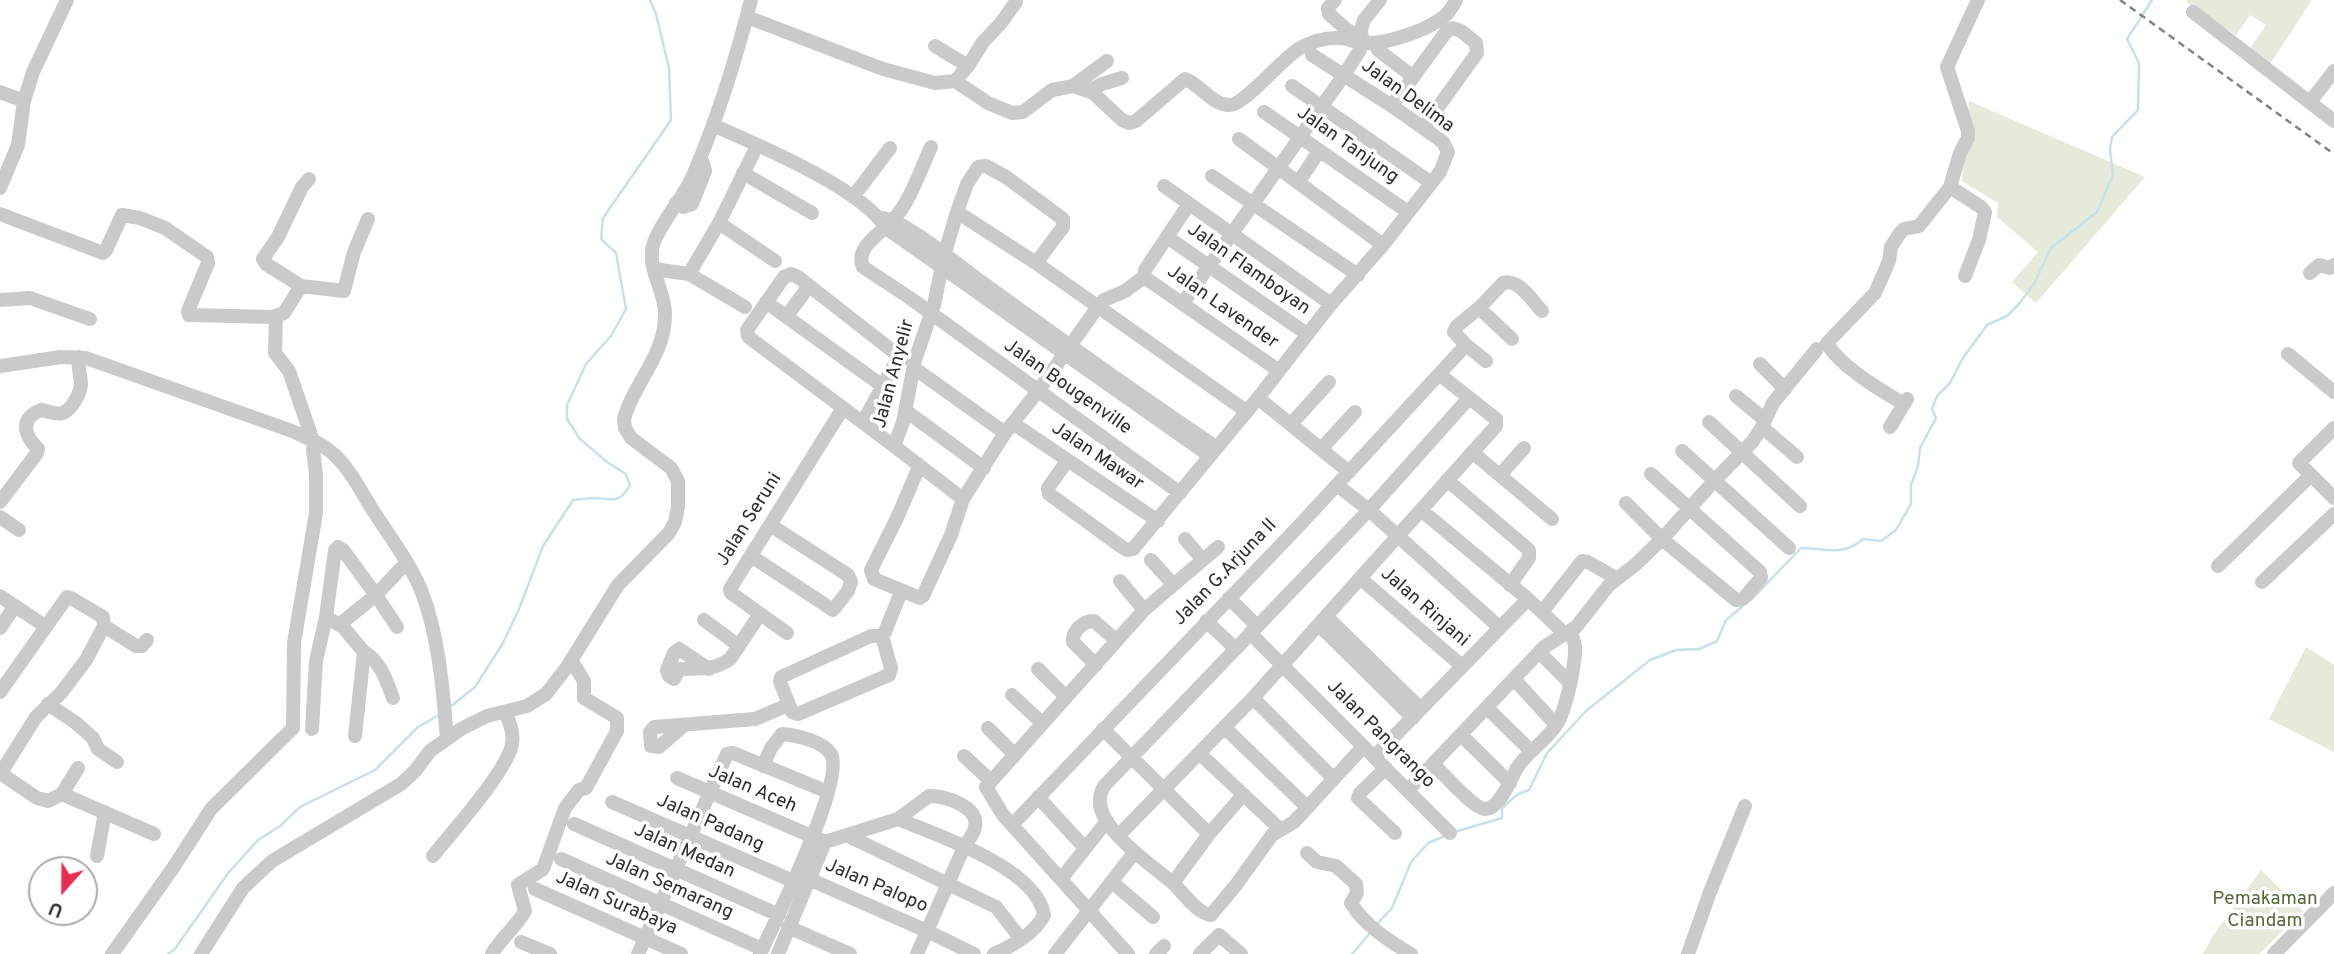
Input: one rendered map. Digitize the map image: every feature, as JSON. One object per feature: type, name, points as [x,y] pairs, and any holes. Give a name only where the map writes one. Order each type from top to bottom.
[{"type":"street","points":[[1,184],[18,145],[24,101],[44,46],[67,0]]},
{"type":"street","points":[[201,954],[230,905],[260,871],[299,843],[401,784],[415,771],[444,733],[480,719],[527,706],[546,694],[571,660],[618,585],[669,533],[678,507],[679,488],[675,474],[631,438],[624,423],[628,407],[650,367],[664,326],[663,295],[654,269],[653,247],[665,220],[693,176],[715,126],[751,0]]},
{"type":"street","points":[[1335,0],[1328,8],[1329,15],[1362,40]]},
{"type":"street","points":[[1183,303],[1344,75],[1360,50],[1364,20],[1380,0]]},
{"type":"street","points":[[1073,86],[1089,91],[1122,120],[1132,123],[1185,79],[1220,103],[1234,105],[1245,98],[1276,66],[1301,48],[1332,38],[1386,41],[1434,23],[1445,16],[1456,0]]},
{"type":"street","points":[[1408,790],[1539,652],[1553,639],[1581,622],[1616,578],[1662,540],[1742,453],[1764,424],[1773,403],[1785,389],[1875,293],[1889,261],[1891,247],[1904,229],[1919,226],[1950,187],[1959,153],[1968,138],[1947,67],[1978,0]]},
{"type":"street","points":[[955,81],[1016,2]]},
{"type":"street","points":[[2193,12],[2334,121]]},
{"type":"street","points":[[747,17],[883,69],[935,83],[955,81],[988,103],[1012,113],[1023,112],[1052,90],[1073,86],[1107,61]]},
{"type":"street","points":[[1362,40],[1400,27]]},
{"type":"street","points":[[1392,106],[1450,29],[1459,30],[1478,46],[1477,53],[1423,128]]},
{"type":"street","points":[[935,46],[968,66]]},
{"type":"street","points":[[1378,50],[1412,76]]},
{"type":"street","name":"Jalan Delima","points":[[1312,55],[1443,142],[1448,152],[1440,172],[1430,182]]},
{"type":"street","points":[[2310,102],[2334,71]]},
{"type":"street","points":[[1089,91],[1122,78]]},
{"type":"street","points":[[1066,461],[1048,488],[1049,494],[1122,547],[1133,550],[1331,304],[1383,245],[1430,182],[1292,86]]},
{"type":"street","points":[[0,92],[24,101]]},
{"type":"street","name":"Jalan Tanjung","points":[[1264,112],[1408,212]]},
{"type":"street","points":[[715,126],[807,170],[853,197],[1213,451]]},
{"type":"street","points":[[1239,139],[1383,245]]},
{"type":"street","points":[[886,222],[904,205],[932,147]]},
{"type":"street","points":[[853,197],[890,148]]},
{"type":"street","points":[[1298,183],[1319,151]]},
{"type":"street","points":[[689,274],[753,154]]},
{"type":"street","name":"Jalan Anyelir","points":[[963,499],[888,442],[906,411],[909,360],[931,315],[957,212],[967,184],[978,167],[986,166],[1006,177],[1064,220],[1063,227],[1036,263]]},
{"type":"street","points":[[743,173],[812,212]]},
{"type":"street","points":[[1212,176],[1358,275]]},
{"type":"street","points":[[309,179],[302,187],[278,237],[263,260],[267,264],[300,286],[344,291],[354,252],[368,219]]},
{"type":"street","points":[[1164,186],[1331,304]]},
{"type":"street","points":[[1950,187],[1985,212],[1975,252],[1965,276]]},
{"type":"street","points":[[919,467],[871,570],[874,579],[917,598],[923,596],[951,535],[963,499],[1010,428],[1104,300],[1125,291],[1144,277],[1144,270],[1189,204]]},
{"type":"street","points":[[957,212],[1036,263],[1246,411]]},
{"type":"street","points":[[0,214],[103,253],[122,215],[140,218],[171,231],[207,257],[208,262],[188,311],[189,315],[276,317],[284,313],[300,286]]},
{"type":"street","points":[[719,222],[775,261]]},
{"type":"street","name":"Jalan Bougenville","points":[[886,222],[864,250],[861,264],[867,270],[1180,493]]},
{"type":"street","name":"Jalan Flamboyan","points":[[1167,237],[1307,334]]},
{"type":"street","points":[[2310,274],[2319,265],[2328,268],[2334,265]]},
{"type":"street","points":[[654,269],[689,274],[745,307]]},
{"type":"street","points":[[786,317],[809,286],[795,276],[787,275],[748,327],[748,336],[888,442]]},
{"type":"street","name":"Jalan Lavender","points":[[1144,277],[1278,370]]},
{"type":"street","points":[[1486,361],[1454,331],[1503,284],[1511,281],[1516,284],[1542,312]]},
{"type":"street","name":"Jalan Mawar","points":[[809,286],[909,360],[1010,428],[1158,521]]},
{"type":"street","points":[[1112,318],[1125,291]]},
{"type":"street","points":[[0,300],[30,298],[90,319]]},
{"type":"street","points":[[766,302],[884,387]]},
{"type":"street","points":[[1479,308],[1512,339]]},
{"type":"street","points":[[112,954],[211,809],[293,728],[294,643],[316,513],[316,475],[313,445],[289,371],[275,353],[276,317]]},
{"type":"street","name":"Jalan G.Arjuna ll","points":[[1012,825],[1338,485],[1466,345]]},
{"type":"street","points":[[1822,347],[1869,383],[1905,402],[1890,427]]},
{"type":"street","points":[[2288,354],[2334,392]]},
{"type":"street","points":[[0,366],[61,357],[78,360],[313,445],[344,480],[403,566],[421,619],[434,699],[441,708],[444,733]]},
{"type":"street","points":[[0,373],[78,360]]},
{"type":"street","points":[[0,502],[37,453],[38,449],[27,438],[25,431],[29,419],[41,410],[60,414],[65,412],[78,397],[81,387],[78,360]]},
{"type":"street","points":[[863,422],[884,387],[909,360]]},
{"type":"street","points":[[1760,364],[1785,389]]},
{"type":"street","points":[[1118,836],[1253,698],[1497,422],[1439,374]]},
{"type":"street","points":[[1292,423],[1329,382]]},
{"type":"street","points":[[1736,396],[1797,457]]},
{"type":"street","points":[[1258,398],[1349,472]]},
{"type":"street","points":[[1469,398],[1369,510],[1101,790],[1100,800],[1107,821],[1134,853],[1173,883],[1203,913],[1211,915],[1269,838],[1290,825],[1333,778],[1417,714],[1528,599]]},
{"type":"street","name":"Jalan Seruni","points":[[760,614],[730,591],[843,408]]},
{"type":"street","points":[[906,411],[984,468]]},
{"type":"street","points":[[1322,448],[1355,412]]},
{"type":"street","points":[[1709,422],[1800,506]]},
{"type":"street","points":[[2332,494],[2299,463],[2334,428]]},
{"type":"street","points":[[1500,475],[1524,448]]},
{"type":"street","points":[[1682,451],[1789,548]]},
{"type":"street","points":[[1472,452],[1552,519]]},
{"type":"street","points":[[1626,503],[1662,540],[1736,600],[1743,598],[1761,578],[1760,572],[1651,474]]},
{"type":"street","points":[[2218,566],[2311,475]]},
{"type":"street","points":[[1447,480],[1529,550],[1529,558],[1510,585]]},
{"type":"street","points":[[1338,485],[1499,627]]},
{"type":"street","points":[[1421,510],[1567,632],[1574,641],[1575,654],[1570,683],[1556,725],[1518,767],[1495,804],[1483,809],[1433,764]]},
{"type":"street","points":[[2262,583],[2334,514]]},
{"type":"street","points":[[0,517],[19,530]]},
{"type":"street","points":[[751,556],[833,610],[848,591],[851,582],[848,575],[770,525]]},
{"type":"street","points":[[1185,539],[1202,559]]},
{"type":"street","points":[[312,729],[316,661],[326,617],[335,550],[338,547],[343,550],[397,627]]},
{"type":"street","points":[[1128,954],[1012,825],[986,790],[987,783],[1144,610],[1218,547]]},
{"type":"street","points":[[1151,561],[1173,584]]},
{"type":"street","points":[[1542,612],[1582,561],[1616,578]]},
{"type":"street","points":[[339,625],[376,595],[403,566]]},
{"type":"street","name":"Jalan Rinjani","points":[[1360,578],[1462,666]]},
{"type":"street","points":[[1120,581],[1144,610]]},
{"type":"street","points":[[882,636],[901,592]]},
{"type":"street","points":[[0,596],[45,626]]},
{"type":"street","points":[[0,692],[63,601],[69,597],[103,617],[104,626],[86,660],[61,693],[30,726],[0,774],[41,800],[54,800],[62,794],[78,768]]},
{"type":"street","name":"Jalan Pangrango","points":[[1229,598],[1282,665],[1450,833]]},
{"type":"street","points":[[0,628],[15,606]]},
{"type":"street","points":[[709,669],[730,659],[760,614],[787,633]]},
{"type":"street","points":[[326,617],[339,625],[378,665],[393,698]]},
{"type":"street","points":[[704,620],[740,646]]},
{"type":"street","points":[[1096,665],[1073,642],[1077,629],[1086,622],[1094,621],[1117,641]]},
{"type":"street","points":[[1206,621],[1235,648]]},
{"type":"street","points":[[1323,621],[1417,714]]},
{"type":"street","points":[[104,626],[136,646],[142,646],[147,640]]},
{"type":"street","points":[[871,636],[882,636],[891,668],[888,674],[799,714],[792,712],[779,680],[781,677],[871,636]]},
{"type":"street","points":[[355,736],[364,652]]},
{"type":"street","points":[[1539,652],[1570,683]]},
{"type":"street","points":[[492,954],[525,911],[518,885],[543,869],[565,808],[579,790],[586,788],[617,731],[617,718],[584,698],[584,681],[571,660]]},
{"type":"street","points":[[1038,669],[1066,697]]},
{"type":"street","points":[[1514,679],[1556,725]]},
{"type":"street","points":[[1012,695],[1041,723]]},
{"type":"street","points":[[1253,698],[1333,778]]},
{"type":"street","points":[[48,704],[76,723],[93,738],[98,749],[117,762]]},
{"type":"street","points":[[682,726],[755,719],[788,705]]},
{"type":"street","points":[[1487,708],[1531,751]]},
{"type":"street","points":[[433,856],[492,783],[511,750],[512,733],[505,712]]},
{"type":"street","points":[[988,727],[1014,754]]},
{"type":"street","points":[[1224,727],[1307,807]]},
{"type":"street","points":[[1103,729],[1209,834]]},
{"type":"street","points":[[763,766],[780,734],[817,744],[827,750],[832,759],[828,800],[809,879],[778,954]]},
{"type":"street","points":[[1461,735],[1510,783]]},
{"type":"street","points":[[638,954],[724,758],[729,753],[828,792]]},
{"type":"street","points":[[1199,753],[1280,829]]},
{"type":"street","points":[[964,756],[990,780]]},
{"type":"street","points":[[1385,768],[1358,798],[1395,833]]},
{"type":"street","name":"Jalan Aceh","points":[[677,778],[819,839]]},
{"type":"street","points":[[62,794],[154,834]]},
{"type":"street","points":[[1173,883],[1209,834],[1243,795]]},
{"type":"street","points":[[761,952],[793,881],[819,839],[846,835],[898,819],[925,797],[934,796],[964,807],[974,816],[976,822],[917,954]]},
{"type":"street","points":[[1038,797],[1085,848]]},
{"type":"street","name":"Jalan Padang","points":[[612,802],[793,881]]},
{"type":"street","points":[[1688,954],[1745,806]]},
{"type":"street","points":[[97,856],[105,812]]},
{"type":"street","points":[[898,819],[964,847],[1012,872],[1040,902],[1044,911],[1041,922],[1021,939],[994,954]]},
{"type":"street","points":[[1061,879],[1107,821]]},
{"type":"street","name":"Jalan Medan","points":[[574,824],[779,915]]},
{"type":"street","points":[[846,835],[996,907],[1021,939]]},
{"type":"street","points":[[1055,954],[1134,853]]},
{"type":"street","points":[[1307,853],[1317,862],[1336,866],[1356,884],[1357,893],[1351,903],[1356,911],[1411,954]]},
{"type":"street","name":"Jalan Semarang","points":[[561,859],[761,952]]},
{"type":"street","name":"Jalan Palopo","points":[[809,879],[974,954]]},
{"type":"street","points":[[1112,882],[1153,917]]},
{"type":"street","name":"Jalan Surabaya","points":[[535,889],[681,954]]},
{"type":"street","points":[[2274,954],[2334,893]]},
{"type":"street","points":[[788,927],[850,954]]},
{"type":"street","points":[[1200,954],[1219,935],[1241,954]]},
{"type":"street","points":[[521,942],[550,954]]},
{"type":"green space","points":[[2312,0],[2270,64],[2249,50],[2266,25],[2250,15],[2236,35],[2186,2]]},
{"type":"green space","points":[[1969,101],[2145,177],[2036,303],[2012,282],[2038,252],[1997,217],[1998,203],[1962,181]]},
{"type":"green space","points":[[2306,647],[2334,665],[2334,752],[2269,719]]},
{"type":"green space","name":"Pemakaman Ciandam","points":[[2261,870],[2303,911],[2259,954],[2203,954],[2212,937]]},
{"type":"waterway","points":[[450,707],[475,687],[503,643],[543,546],[573,500],[620,498],[630,485],[626,474],[580,439],[567,419],[567,405],[586,364],[611,336],[626,309],[616,253],[601,239],[603,218],[671,120],[669,68],[650,0]]},
{"type":"waterway","points":[[1751,600],[1801,548],[1841,550],[1856,545],[1863,539],[1881,541],[1896,530],[1911,504],[1911,485],[1918,466],[1920,448],[1936,418],[1932,409],[1937,396],[1950,383],[1963,358],[1987,325],[2007,316],[2018,305],[2034,284],[2051,248],[2097,212],[2113,175],[2110,149],[2112,137],[2138,110],[2139,63],[2127,39],[2152,0]]},
{"type":"waterway","points":[[1454,832],[1502,818],[1502,808],[1518,794],[1529,790],[1547,753],[1586,711],[1650,660],[1676,650],[1699,649],[1717,641],[1726,620],[1743,606]]},
{"type":"waterway","points":[[168,954],[174,950],[229,872],[258,840],[280,826],[300,807],[375,770],[418,727],[439,715]]},
{"type":"waterway","points":[[1376,925],[1392,908],[1411,862],[1428,843],[1445,836]]},
{"type":"waterway","points":[[1352,954],[1370,933]]},
{"type":"railway","points":[[2120,0],[2334,154]]}]
